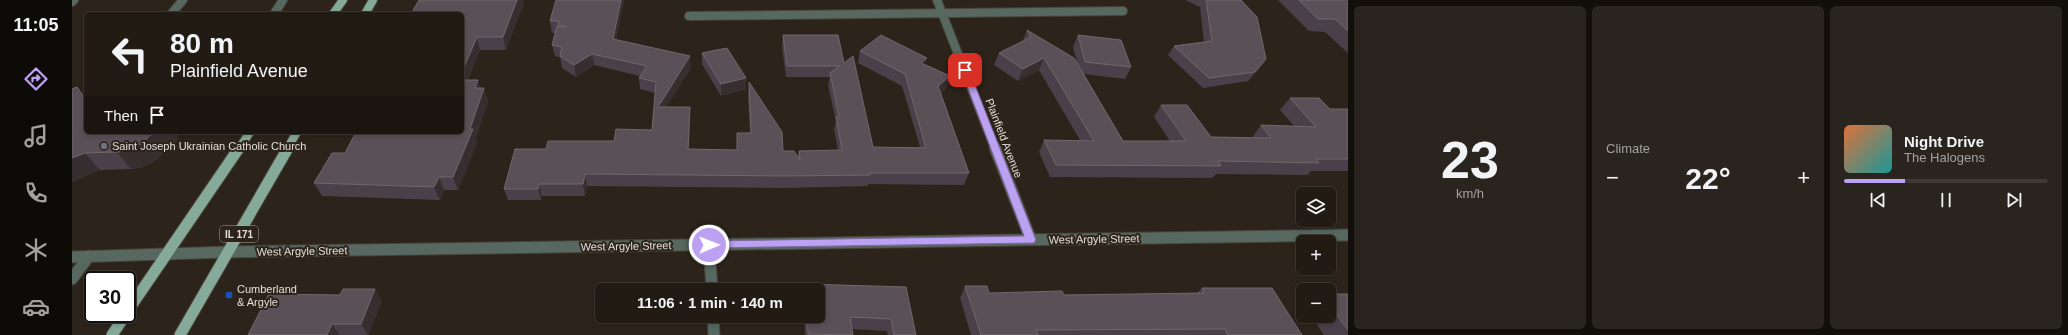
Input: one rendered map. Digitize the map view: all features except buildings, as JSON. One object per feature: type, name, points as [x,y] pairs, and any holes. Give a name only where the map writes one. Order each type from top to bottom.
[{"type":"main road","points":[[334,12],[343,0]]},
{"type":"main road","points":[[366,12],[373,0]]},
{"type":"main road","points":[[136,298],[249,134]]},
{"type":"main road","name":"IL 171","points":[[180,335],[296,134]]},
{"type":"main road","points":[[112,335],[120,323]]},
{"type":"street","points":[[173,12],[183,0]]},
{"type":"street","points":[[275,12],[283,0]]},
{"type":"street","name":"Plainfield Avenue","points":[[937,0],[1031,240]]},
{"type":"street","points":[[689,16],[1123,11]]},
{"type":"street","name":"West Argyle Street","points":[[72,257],[228,252],[1348,236]]},
{"type":"street","points":[[709,245],[712,283]]},
{"type":"street","points":[[72,279],[89,256]]},
{"type":"street","points":[[713,323],[714,335]]},
{"type":"place","name":"Saint Joseph Ukrainian Catholic Church","points":[[104,146]]},
{"type":"place","name":"Cumberland & Argyle","points":[[229,295]]},
{"type":"route","points":[[709,245],[1031,240],[965,70]]}]
